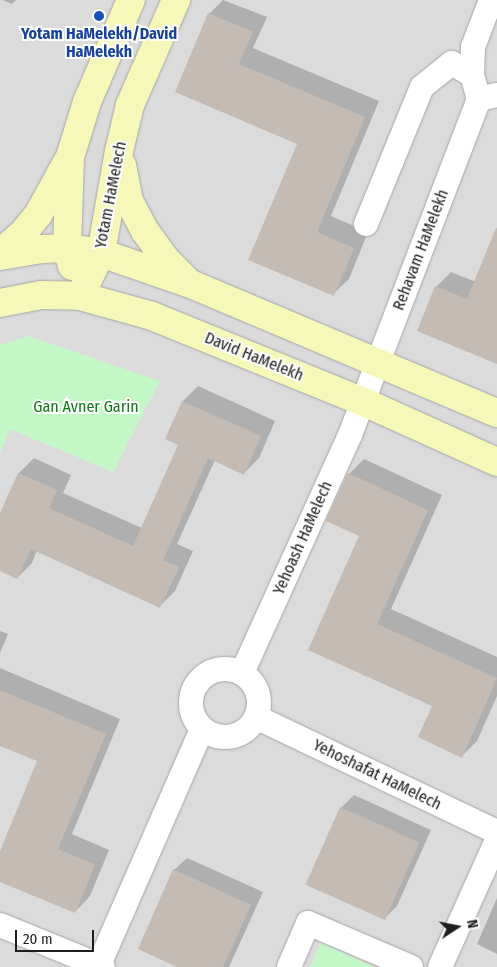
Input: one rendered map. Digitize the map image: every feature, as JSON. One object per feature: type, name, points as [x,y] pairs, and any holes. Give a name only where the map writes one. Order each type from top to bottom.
[{"type":"street","name":"Yotam HaMelech","points":[[80,296],[67,248],[70,157],[87,102],[131,0]]},
{"type":"street","name":"Yotam HaMelech","points":[[80,296],[101,253],[119,151],[130,105],[176,0]]},
{"type":"street","name":"Rehavam HaMelekh","points":[[364,402],[378,363],[488,97],[472,75],[473,47],[491,0]]},
{"type":"street","points":[[366,224],[422,88],[452,63],[472,75]]},
{"type":"street","points":[[119,151],[129,201],[145,231],[165,259],[191,284]]},
{"type":"street","points":[[0,254],[24,232],[38,215],[70,157]]},
{"type":"street","points":[[0,254],[67,248],[101,253],[191,284],[497,413]]},
{"type":"street","name":"David HaMelekh","points":[[0,303],[40,295],[80,296],[152,316],[364,402],[497,462]]},
{"type":"street","name":"Yehoash HaMelech","points":[[242,673],[364,402]]},
{"type":"street","points":[[231,668],[242,673],[253,682],[258,693],[259,705],[256,717],[243,732],[232,737],[212,735],[202,729],[192,713],[190,700],[194,687],[201,678],[211,671],[231,668]]},
{"type":"street","name":"Yehoshafat HaMelech","points":[[256,717],[497,832]]},
{"type":"street","points":[[0,925],[100,966],[202,729]]},
{"type":"street","points":[[440,967],[497,840]]},
{"type":"street","points":[[289,967],[308,923],[410,967]]},
{"type":"shaded area","points":[[0,0],[497,0],[497,967],[0,967]]},
{"type":"green space","name":"Gan Avner Garin","points":[[28,336],[160,381],[113,472],[10,429],[0,453],[0,345]]},
{"type":"green space","points":[[321,943],[374,967],[310,967]]},
{"type":"building","points":[[208,13],[253,32],[239,64],[365,117],[317,232],[354,248],[334,296],[248,260],[297,144],[175,92]]},
{"type":"building","points":[[496,228],[497,364],[417,331],[435,286],[467,299]]},
{"type":"building","points":[[182,401],[261,436],[244,475],[208,458],[163,560],[179,567],[160,608],[31,549],[17,579],[0,571],[0,513],[18,473],[57,490],[49,508],[133,546],[178,445],[165,439]]},
{"type":"building","points":[[348,473],[428,510],[377,624],[497,678],[462,758],[418,737],[432,706],[308,650],[359,536],[326,521]]},
{"type":"building","points":[[0,690],[106,734],[58,849],[95,865],[75,913],[0,882],[0,851],[37,761],[0,746]]},
{"type":"building","points":[[340,807],[419,842],[385,920],[305,885]]},
{"type":"building","points":[[173,869],[251,905],[223,967],[177,967],[138,949]]},
{"type":"place","name":"Yotam HaMelekh/David HaMelekh","points":[[99,16]]}]
